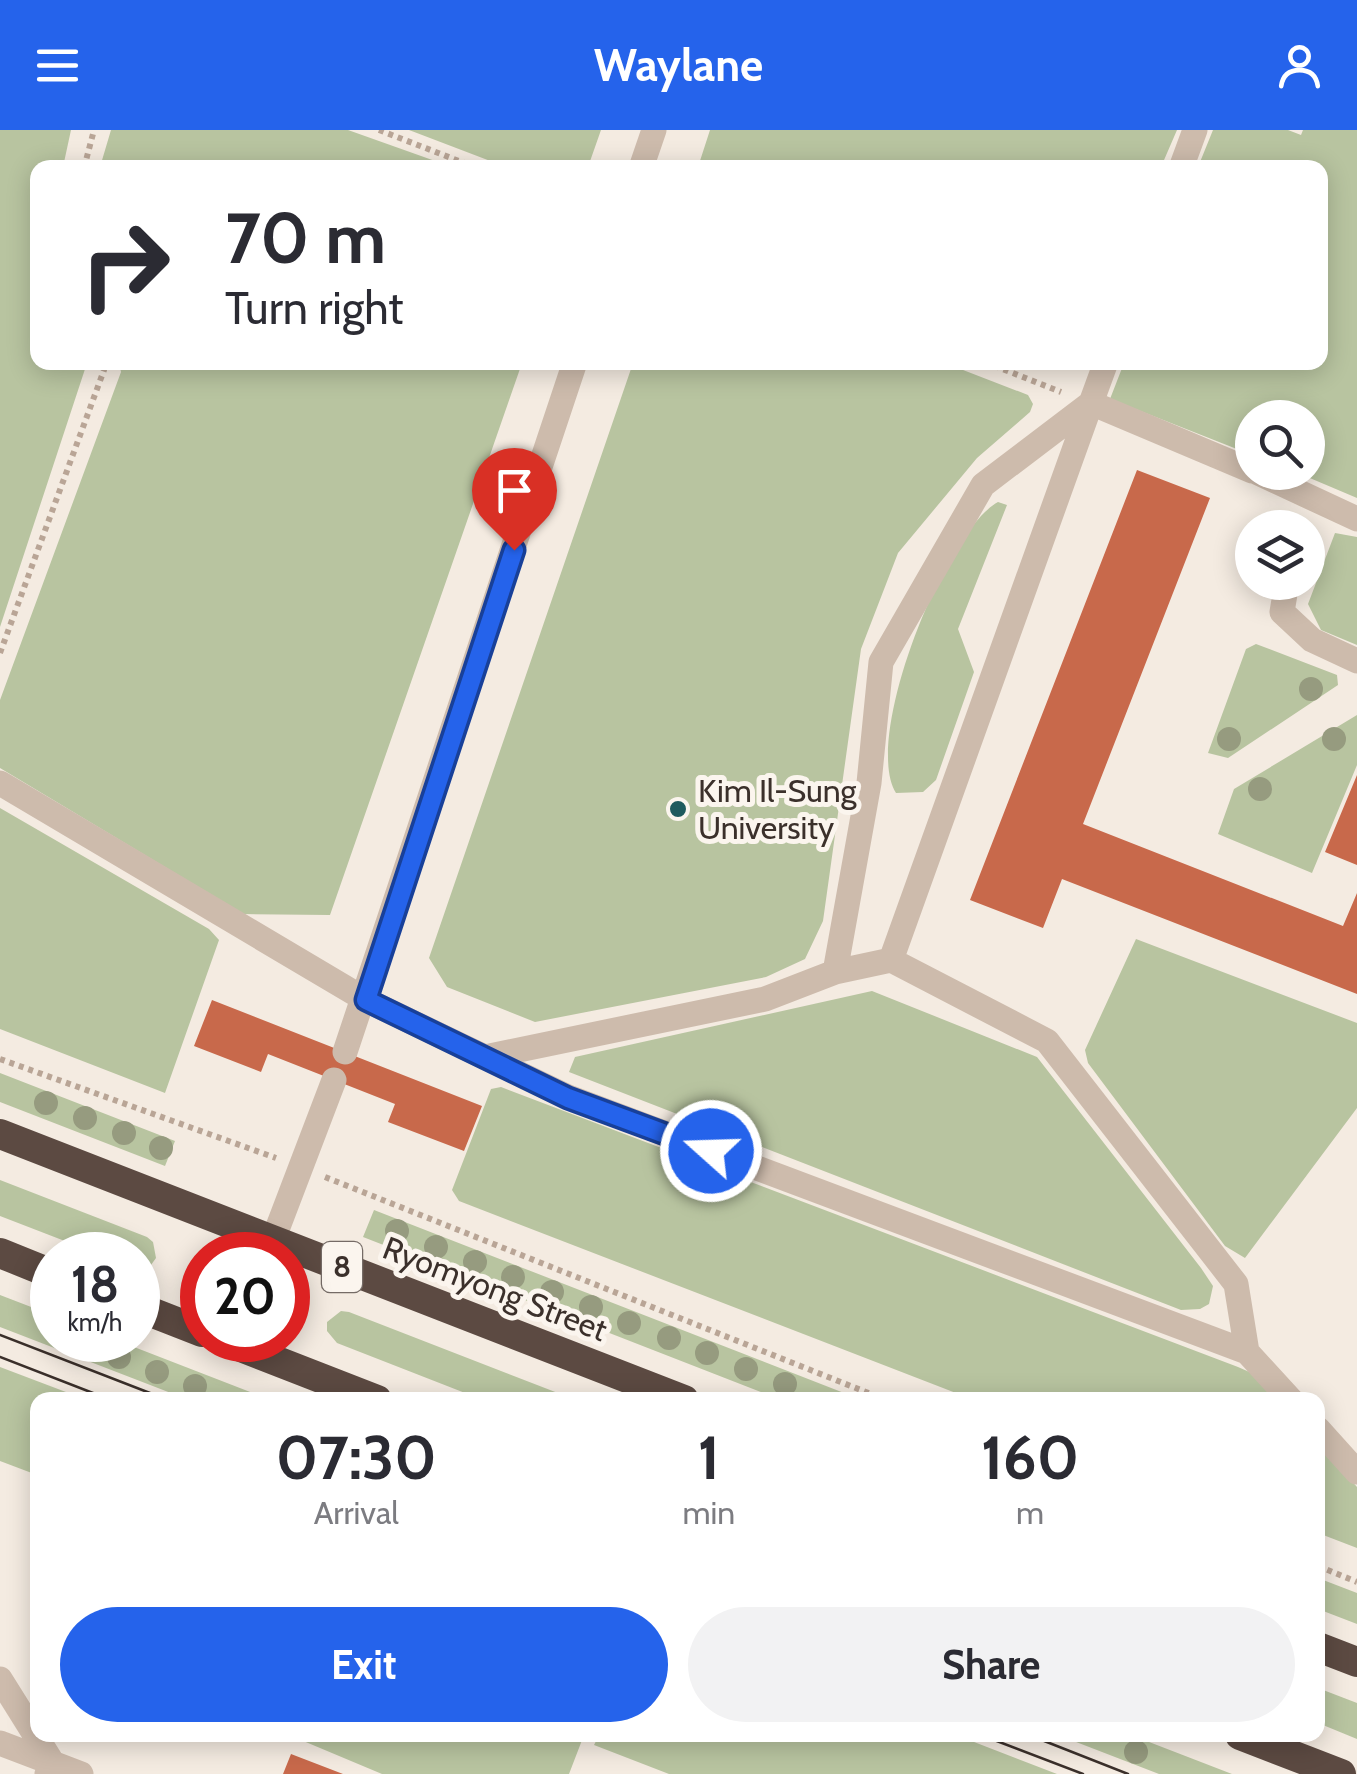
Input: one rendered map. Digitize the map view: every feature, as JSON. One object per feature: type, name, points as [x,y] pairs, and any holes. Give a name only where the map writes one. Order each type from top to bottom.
[{"type":"highway","name":"Ryomyong Street","points":[[0,1134],[252,1232]]},
{"type":"highway","points":[[0,1254],[30,1266]]},
{"type":"highway","name":"Ryomyong Street","points":[[310,1254],[663,1392]]},
{"type":"highway","points":[[280,1362],[357,1392]]},
{"type":"highway","points":[[1325,1649],[1357,1662]]},
{"type":"highway","points":[[1258,1742],[1341,1774]]},
{"type":"street","points":[[644,160],[654,130]]},
{"type":"street","points":[[1184,160],[1195,130]]},
{"type":"street","points":[[345,1052],[366,1000],[572,370]]},
{"type":"street","points":[[891,960],[1103,370]]},
{"type":"street","points":[[1090,403],[1235,464]]},
{"type":"street","points":[[835,972],[869,782],[881,662],[983,485],[1090,403]]},
{"type":"street","points":[[1291,490],[1357,519]]},
{"type":"street","points":[[1316,510],[1319,504]]},
{"type":"street","points":[[1284,600],[1282,612],[1312,640],[1357,661]]},
{"type":"street","points":[[0,783],[366,1000],[568,1098],[1247,1352],[1284,1392]]},
{"type":"street","points":[[485,1057],[765,999],[835,972],[891,960],[1047,1040],[1236,1284],[1247,1352]]},
{"type":"street","points":[[276,1232],[334,1080]]},
{"type":"street","points":[[1325,1437],[1357,1472]]},
{"type":"street","points":[[0,1679],[30,1733]]},
{"type":"street","points":[[35,1742],[49,1768]]},
{"type":"street","points":[[0,1743],[49,1768],[81,1774]]},
{"type":"path","points":[[86,160],[94,130]]},
{"type":"path","points":[[380,130],[457,160]]},
{"type":"path","points":[[0,654],[104,370]]},
{"type":"path","points":[[1005,370],[1090,403]]},
{"type":"path","points":[[0,1059],[301,1167],[866,1392]]},
{"type":"path","points":[[1325,1569],[1357,1582]]},
{"type":"green space","points":[[0,130],[71,130],[65,160],[30,160],[30,370],[85,370],[0,627]]},
{"type":"green space","points":[[111,130],[348,130],[432,160],[102,160]]},
{"type":"green space","points":[[409,130],[601,130],[590,160],[488,160]]},
{"type":"green space","points":[[710,130],[1177,130],[1164,160],[700,160]]},
{"type":"green space","points":[[1213,130],[1288,130],[1301,135],[1303,130],[1357,130],[1357,498],[1325,484],[1325,400],[1235,400],[1235,448],[1110,399],[1121,370],[1328,370],[1328,160],[1201,160]]},
{"type":"green space","points":[[520,370],[330,915],[243,914],[0,768],[0,700],[121,372]]},
{"type":"green space","points":[[631,370],[963,370],[1028,395],[1033,404],[1030,412],[977,458],[898,553],[861,649],[823,921],[805,959],[766,977],[535,1022],[447,987],[429,958]]},
{"type":"green space","points":[[998,502],[1007,505],[958,629],[974,672],[936,780],[923,792],[896,793],[888,766],[890,729],[914,638],[954,553],[977,521]]},
{"type":"green space","points":[[1335,533],[1357,537],[1357,645],[1321,630],[1308,604],[1310,600],[1325,600],[1325,559]]},
{"type":"green space","points":[[1256,644],[1337,675],[1338,685],[1228,758],[1208,753],[1246,649]]},
{"type":"green space","points":[[1357,715],[1357,765],[1312,873],[1218,834],[1234,789]]},
{"type":"green space","points":[[0,808],[209,929],[219,940],[165,1093],[0,1029]]},
{"type":"green space","points":[[1136,939],[1357,1023],[1357,1108],[1245,1258],[1225,1246],[1088,1063],[1085,1050]]},
{"type":"green space","points":[[872,991],[1037,1057],[1201,1268],[1213,1286],[1209,1304],[1200,1309],[1181,1310],[569,1072],[575,1057]]},
{"type":"green space","points":[[0,1073],[175,1141],[165,1166],[0,1102]]},
{"type":"green space","points":[[501,1087],[1238,1367],[1254,1374],[1271,1392],[953,1392],[459,1201],[452,1190],[491,1089]]},
{"type":"green space","points":[[0,1180],[134,1232],[41,1232],[0,1216]]},
{"type":"green space","points":[[374,1210],[841,1392],[760,1392],[363,1237]]},
{"type":"green space","points":[[0,1295],[30,1307],[30,1339],[0,1327]]},
{"type":"green space","points":[[341,1311],[349,1312],[555,1392],[463,1392],[337,1343],[327,1331],[327,1322]]},
{"type":"green space","points":[[160,1357],[250,1392],[168,1392],[91,1362],[160,1362]]},
{"type":"green space","points":[[0,1367],[66,1392],[30,1392],[30,1472],[0,1461]]},
{"type":"green space","points":[[1325,1451],[1357,1487],[1357,1548],[1325,1536]]},
{"type":"green space","points":[[1325,1581],[1357,1593],[1357,1624],[1325,1612]]},
{"type":"green space","points":[[1325,1691],[1357,1703],[1357,1739],[1325,1726]]},
{"type":"green space","points":[[306,1742],[581,1742],[569,1774],[382,1774]]},
{"type":"green space","points":[[974,1742],[1057,1774],[669,1774],[594,1745]]},
{"type":"green space","points":[[1076,1742],[1149,1742],[1232,1774],[1159,1774]]},
{"type":"building","points":[[1137,470],[1210,498],[1083,824],[1343,926],[1357,893],[1357,994],[1062,879],[1043,928],[970,900]]},
{"type":"building","points":[[1357,775],[1357,865],[1325,852]]},
{"type":"building","points":[[212,1000],[482,1106],[464,1151],[388,1122],[395,1104],[268,1054],[261,1072],[194,1046]]},
{"type":"building","points":[[291,1754],[343,1774],[283,1774]]},
{"type":"tram line","points":[[0,1335],[147,1392]]},
{"type":"tram line","points":[[0,1357],[90,1392]]},
{"type":"tram line","points":[[999,1742],[1083,1774]]},
{"type":"tram line","points":[[1047,1742],[1128,1774]]},
{"type":"place","name":"Kim Il-Sung University","points":[[678,809]]},
{"type":"route","points":[[514,550],[366,1000],[568,1098],[711,1151]]}]
